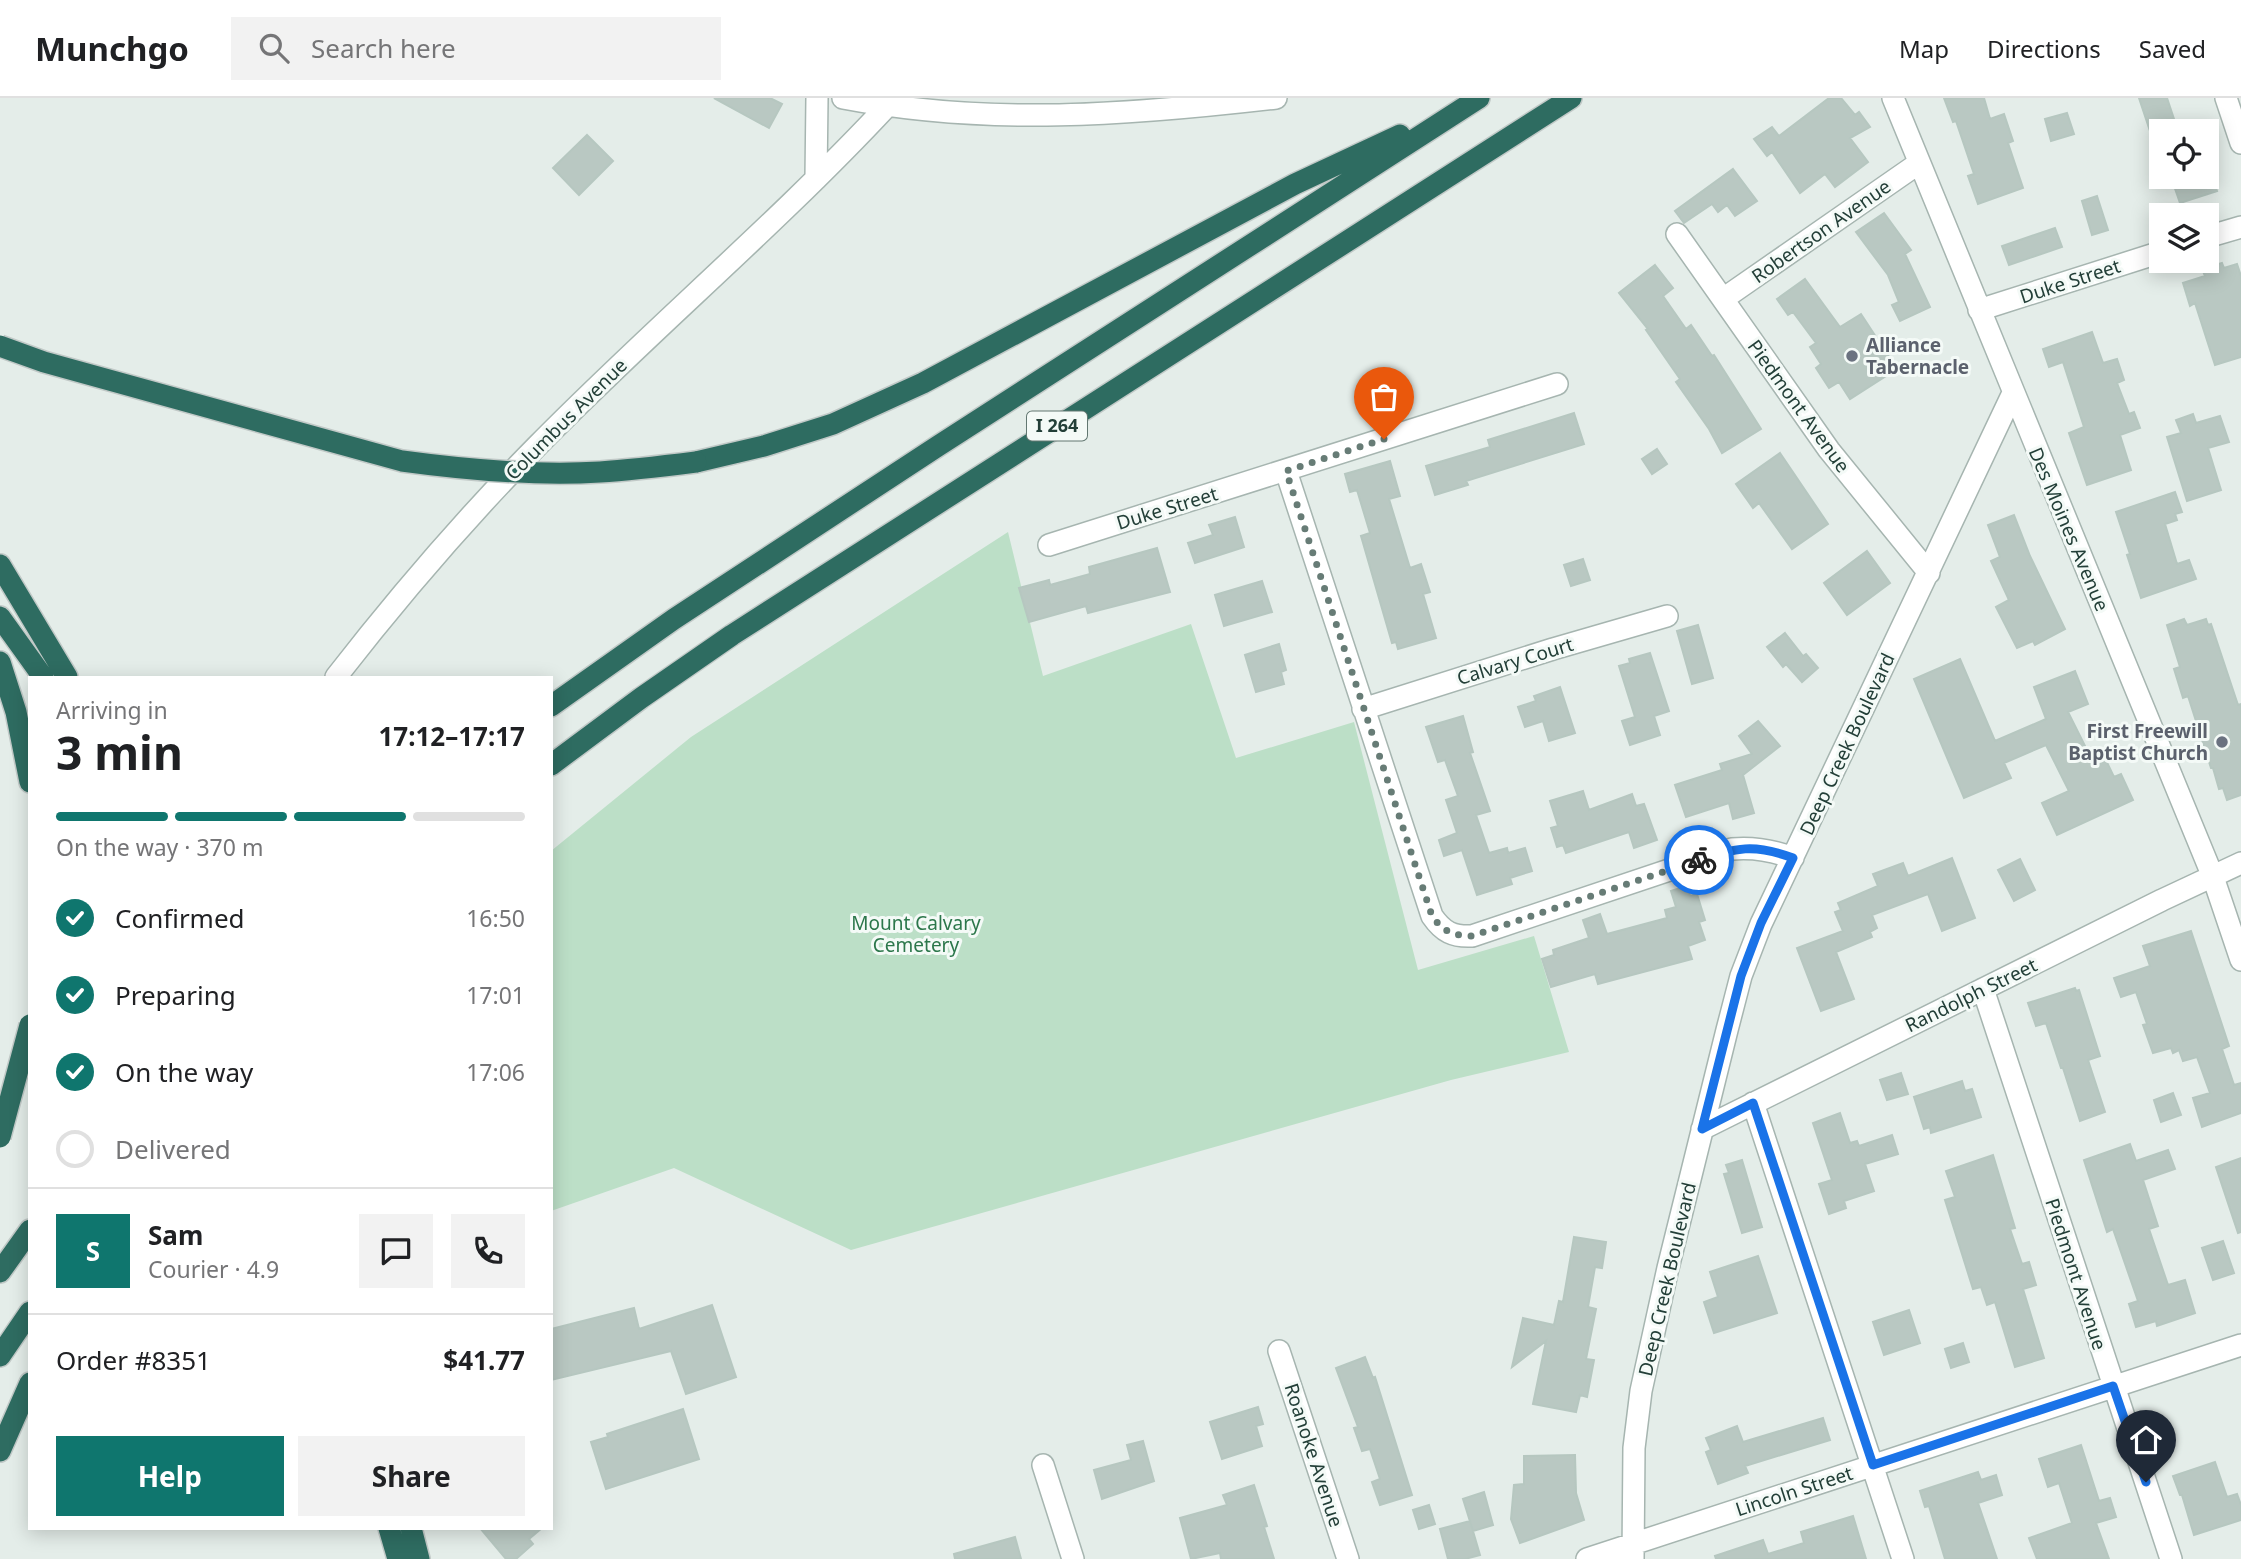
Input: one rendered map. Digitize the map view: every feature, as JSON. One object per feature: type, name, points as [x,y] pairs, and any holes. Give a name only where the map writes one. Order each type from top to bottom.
[{"type":"highway","name":"I 264","points":[[553,705],[674,619],[938,446],[1479,98]]},
{"type":"highway","points":[[0,346],[44,362],[402,461],[521,473],[599,472],[696,463],[764,446],[832,424],[900,393],[1003,341],[1295,184],[1479,98]]},
{"type":"highway","name":"I 264","points":[[553,764],[732,635],[1571,98]]},
{"type":"highway","points":[[0,565],[66,676]]},
{"type":"highway","points":[[0,617],[42,676]]},
{"type":"highway","points":[[0,662],[16,712],[28,772]]},
{"type":"highway","points":[[0,1137],[28,1032]]},
{"type":"highway","points":[[0,1272],[28,1233]]},
{"type":"highway","points":[[0,1356],[28,1315]]},
{"type":"highway","points":[[0,1451],[28,1387]]},
{"type":"highway","points":[[390,1530],[398,1559]]},
{"type":"highway","points":[[412,1530],[419,1559]]},
{"type":"street","points":[[816,179],[817,98]]},
{"type":"street","points":[[843,98],[887,106],[1006,115],[1059,107],[1173,110],[1276,98]]},
{"type":"street","name":"Des Moines Avenue","points":[[1893,98],[2213,877],[2241,960]]},
{"type":"street","points":[[2226,98],[2241,143]]},
{"type":"street","name":"Columbus Avenue","points":[[337,676],[400,596],[471,514],[651,334],[816,179],[887,106]]},
{"type":"street","name":"Robertson Avenue","points":[[1723,299],[1919,163]]},
{"type":"street","points":[[2219,233],[2241,227]]},
{"type":"street","name":"Piedmont Avenue","points":[[1677,234],[1829,450],[1929,573]]},
{"type":"street","name":"Duke Street","points":[[1979,310],[2149,256]]},
{"type":"street","name":"Duke Street","points":[[1049,545],[1557,384]]},
{"type":"street","name":"Deep Creek Boulevard","points":[[1633,1552],[1634,1448],[1641,1391],[1741,976],[1761,923],[2013,393]]},
{"type":"street","points":[[1286,471],[1432,916],[1439,927],[1450,934],[1472,936],[1732,849],[1772,850],[1793,858]]},
{"type":"street","name":"Calvary Court","points":[[1363,709],[1667,616]]},
{"type":"street","name":"Randolph Street","points":[[1702,1129],[2241,863]]},
{"type":"street","name":"Piedmont Avenue","points":[[1983,989],[2171,1559]]},
{"type":"street","points":[[0,1097],[28,1063]]},
{"type":"street","points":[[1753,1103],[1903,1559]]},
{"type":"street","name":"Lincoln Street","points":[[1587,1559],[1633,1552],[1873,1465],[2241,1345]]},
{"type":"street","name":"Roanoke Avenue","points":[[1279,1351],[1348,1559]]},
{"type":"street","points":[[1043,1465],[1073,1559]]},
{"type":"green space","name":"Mount Calvary Cemetery","points":[[1008,532],[1043,676],[1191,624],[1236,758],[1354,722],[1418,970],[1534,936],[1569,1052],[1451,1080],[851,1250],[674,1168],[553,1210],[553,849],[691,737]]},
{"type":"building","points":[[714,98],[770,98],[782,104],[769,128]]},
{"type":"building","points":[[1829,98],[1841,98],[1855,115],[1859,112],[1870,127],[1850,138],[1868,162],[1835,187],[1825,174],[1800,193],[1772,152],[1767,156],[1754,139],[1772,127],[1779,136]]},
{"type":"building","points":[[1944,98],[1984,98],[1990,119],[2004,114],[2013,141],[2008,143],[2023,188],[1978,204],[1968,176],[1974,174],[1956,121],[1953,122]]},
{"type":"building","points":[[2139,98],[2167,98],[2174,119],[2149,119],[2149,128]]},
{"type":"building","points":[[2067,113],[2074,134],[2051,141],[2045,119]]},
{"type":"building","points":[[587,135],[613,161],[579,195],[553,168]]},
{"type":"building","points":[[1733,169],[1757,201],[1735,216],[1727,205],[1718,212],[1712,204],[1684,223],[1675,211]]},
{"type":"building","points":[[2175,189],[2216,189],[2217,191],[2180,203]]},
{"type":"building","points":[[2097,196],[2108,230],[2092,235],[2082,201]]},
{"type":"building","points":[[1884,213],[1911,250],[1905,254],[1930,307],[1900,321],[1892,305],[1899,302],[1888,275],[1856,232]]},
{"type":"building","points":[[2055,228],[2062,247],[2009,265],[2002,246]]},
{"type":"building","points":[[2222,263],[2224,268],[2237,264],[2241,276],[2241,357],[2215,365],[2195,303],[2190,306],[2183,283],[2205,276],[2204,273],[2219,273],[2219,264]]},
{"type":"building","points":[[1655,265],[1673,288],[1663,296],[1686,329],[1691,325],[1712,356],[1714,355],[1761,429],[1722,453],[1709,429],[1676,382],[1680,379],[1646,330],[1648,329],[1619,293]]},
{"type":"building","name":"Alliance Tabernacle","points":[[1805,279],[1840,327],[1861,314],[1897,369],[1850,399],[1839,382],[1829,388],[1816,368],[1821,364],[1810,347],[1816,343],[1793,312],[1788,315],[1777,299]]},
{"type":"building","points":[[2092,332],[2103,363],[2117,359],[2124,380],[2117,383],[2129,414],[2134,412],[2140,428],[2120,435],[2131,470],[2087,485],[2069,433],[2084,427],[2063,362],[2049,367],[2043,349]]},
{"type":"building","points":[[1574,413],[1584,444],[1466,481],[1468,485],[1435,495],[1426,466],[1490,447],[1488,440]]},
{"type":"building","points":[[2193,414],[2196,423],[2220,416],[2229,442],[2208,448],[2221,490],[2187,501],[2167,437],[2181,433],[2176,420]]},
{"type":"building","points":[[1657,449],[1667,464],[1652,474],[1642,459]]},
{"type":"building","points":[[1780,453],[1828,524],[1792,549],[1759,503],[1753,508],[1736,484]]},
{"type":"building","points":[[1390,461],[1400,496],[1389,499],[1410,568],[1421,564],[1430,592],[1423,594],[1436,638],[1398,649],[1396,642],[1392,643],[1361,536],[1370,533],[1357,490],[1350,492],[1345,474]]},
{"type":"building","points":[[2175,492],[2182,512],[2175,514],[2177,520],[2165,524],[2177,564],[2189,560],[2196,579],[2141,598],[2116,512]]},
{"type":"building","points":[[2014,515],[2030,556],[2065,629],[2035,645],[2033,641],[2017,648],[1996,607],[2009,600],[1991,561],[2000,557],[1988,525]]},
{"type":"building","points":[[1235,517],[1244,547],[1195,563],[1188,543],[1213,535],[1209,525]]},
{"type":"building","points":[[1157,548],[1170,592],[1088,613],[1086,606],[1029,622],[1019,588],[1049,580],[1050,585],[1090,574],[1089,567]]},
{"type":"building","points":[[1867,551],[1890,583],[1847,615],[1824,583]]},
{"type":"building","points":[[1583,559],[1590,580],[1571,586],[1564,565]]},
{"type":"building","points":[[1262,581],[1272,612],[1224,626],[1215,595]]},
{"type":"building","points":[[2184,619],[2187,625],[2206,619],[2208,625],[2211,624],[2238,705],[2241,704],[2241,795],[2227,800],[2223,788],[2219,789],[2188,696],[2183,698],[2174,669],[2180,667],[2167,625]]},
{"type":"building","points":[[1698,625],[1713,678],[1692,684],[1677,631]]},
{"type":"building","points":[[1785,633],[1803,656],[1806,654],[1818,668],[1802,682],[1786,664],[1783,667],[1767,647]]},
{"type":"building","points":[[1279,644],[1286,670],[1281,672],[1284,684],[1256,692],[1245,655]]},
{"type":"building","points":[[1650,653],[1669,711],[1654,716],[1660,735],[1630,745],[1622,721],[1635,717],[1619,666],[1630,663],[1629,659]]},
{"type":"building","points":[[1960,659],[1995,741],[2046,719],[2034,687],[2075,671],[2088,704],[2068,712],[2091,758],[2102,752],[2114,777],[2121,774],[2133,800],[2057,835],[2042,803],[2069,791],[2046,745],[2004,763],[2011,778],[1964,798],[1914,679]]},
{"type":"building","points":[[1560,687],[1575,733],[1549,741],[1543,721],[1525,727],[1518,707],[1536,701],[1534,696]]},
{"type":"building","points":[[1463,716],[1473,752],[1470,753],[1490,811],[1476,815],[1489,853],[1507,848],[1508,853],[1525,848],[1532,871],[1510,878],[1512,884],[1477,895],[1462,850],[1444,856],[1439,840],[1457,833],[1446,800],[1458,796],[1445,760],[1438,762],[1426,727]]},
{"type":"building","points":[[1758,721],[1780,746],[1743,775],[1754,813],[1733,819],[1729,803],[1686,817],[1675,785],[1722,770],[1720,764],[1752,754],[1739,736]]},
{"type":"building","points":[[1583,791],[1589,810],[1632,794],[1636,806],[1644,804],[1657,840],[1634,848],[1629,832],[1566,853],[1563,845],[1557,847],[1551,828],[1558,826],[1550,801]]},
{"type":"building","points":[[1952,858],[1975,918],[1942,931],[1928,894],[1872,915],[1877,928],[1870,932],[1872,937],[1836,952],[1854,999],[1821,1011],[1797,948],[1843,931],[1835,912],[1841,910],[1838,903],[1878,886],[1873,874],[1903,863],[1908,876]]},
{"type":"building","points":[[2020,859],[2035,890],[2014,901],[1998,870]]},
{"type":"building","points":[[1687,886],[1690,896],[1697,894],[1705,920],[1699,922],[1705,940],[1688,946],[1692,959],[1598,984],[1595,974],[1551,987],[1542,959],[1554,955],[1553,950],[1589,938],[1583,920],[1600,914],[1607,934],[1667,918],[1665,910],[1676,907],[1671,891]]},
{"type":"building","points":[[2191,931],[2229,1046],[2222,1049],[2234,1085],[2241,1083],[2241,1113],[2202,1127],[2193,1098],[2210,1093],[2197,1057],[2183,1061],[2179,1050],[2173,1053],[2171,1048],[2153,1053],[2143,1025],[2147,1024],[2136,992],[2121,997],[2114,978],[2150,966],[2143,946]]},
{"type":"building","points":[[2075,988],[2076,991],[2079,990],[2100,1056],[2088,1060],[2105,1112],[2080,1121],[2046,1023],[2036,1026],[2028,1003]]},
{"type":"building","points":[[1901,1073],[1908,1094],[1887,1100],[1880,1080]]},
{"type":"building","points":[[1962,1081],[1965,1091],[1972,1089],[1981,1117],[1931,1133],[1930,1127],[1924,1129],[1914,1097]]},
{"type":"building","points":[[2173,1093],[2181,1115],[2161,1122],[2154,1100]]},
{"type":"building","points":[[1840,1113],[1850,1143],[1857,1141],[1859,1146],[1892,1135],[1898,1154],[1865,1164],[1874,1191],[1844,1201],[1846,1208],[1829,1214],[1819,1184],[1832,1180],[1813,1123]]},
{"type":"building","points":[[2130,1144],[2136,1161],[2168,1150],[2175,1169],[2143,1180],[2158,1226],[2149,1229],[2168,1285],[2185,1280],[2195,1313],[2157,1326],[2156,1321],[2136,1327],[2129,1304],[2138,1301],[2113,1229],[2107,1232],[2084,1160]]},
{"type":"building","points":[[1993,1155],[2015,1228],[2010,1229],[2022,1264],[2029,1262],[2036,1285],[2023,1289],[2044,1358],[2015,1367],[1995,1302],[1987,1305],[1981,1287],[1973,1289],[1945,1200],[1955,1197],[1946,1171]]},
{"type":"building","points":[[2241,1158],[2241,1232],[2238,1233],[2216,1167]]},
{"type":"building","points":[[1742,1160],[1762,1227],[1742,1233],[1724,1174],[1729,1173],[1726,1165]]},
{"type":"building","points":[[1574,1237],[1606,1242],[1602,1268],[1595,1267],[1588,1307],[1596,1309],[1586,1359],[1594,1360],[1587,1397],[1580,1395],[1576,1412],[1533,1404],[1546,1341],[1512,1367],[1523,1318],[1554,1325],[1559,1301],[1563,1302]]},
{"type":"building","points":[[2223,1241],[2234,1273],[2213,1280],[2202,1248]]},
{"type":"building","points":[[1758,1256],[1777,1313],[1714,1333],[1704,1302],[1718,1297],[1710,1272]]},
{"type":"building","points":[[712,1305],[736,1377],[686,1394],[671,1351],[553,1380],[553,1328],[634,1308],[639,1329]]},
{"type":"building","points":[[1909,1310],[1920,1343],[1884,1355],[1873,1322]]},
{"type":"building","points":[[1963,1343],[1969,1362],[1951,1368],[1945,1349]]},
{"type":"building","points":[[1365,1357],[1373,1378],[1375,1377],[1412,1495],[1380,1505],[1372,1482],[1380,1479],[1370,1449],[1362,1451],[1354,1428],[1358,1427],[1336,1368]]},
{"type":"building","points":[[1258,1407],[1263,1424],[1256,1426],[1262,1446],[1222,1459],[1210,1422]]},
{"type":"building","points":[[683,1409],[699,1459],[606,1489],[591,1442],[608,1437],[607,1434]]},
{"type":"building","points":[[1823,1418],[1830,1440],[1745,1466],[1748,1473],[1718,1484],[1706,1452],[1711,1450],[1706,1438],[1737,1426],[1743,1442]]},
{"type":"building","points":[[1143,1441],[1154,1481],[1102,1499],[1094,1470],[1131,1460],[1127,1445]]},
{"type":"building","points":[[2081,1445],[2099,1501],[2110,1498],[2116,1517],[2096,1523],[2109,1559],[2037,1559],[2029,1538],[2072,1523],[2059,1483],[2048,1487],[2039,1459]]},
{"type":"building","points":[[1575,1455],[1576,1493],[1584,1520],[1520,1543],[1511,1519],[1514,1485],[1524,1484],[1524,1456]]},
{"type":"building","points":[[2215,1462],[2227,1497],[2237,1494],[2241,1505],[2241,1520],[2194,1535],[2182,1495],[2173,1476]]},
{"type":"building","points":[[1978,1472],[1981,1480],[1996,1475],[2002,1495],[1978,1503],[1997,1559],[1945,1559],[1929,1506],[1925,1507],[1920,1491]]},
{"type":"building","points":[[1254,1485],[1274,1559],[1221,1559],[1220,1553],[1191,1559],[1180,1518],[1227,1505],[1223,1495]]},
{"type":"building","points":[[1484,1492],[1493,1525],[1473,1531],[1463,1499]]},
{"type":"building","points":[[1429,1505],[1435,1524],[1419,1529],[1413,1510]]},
{"type":"building","points":[[1853,1516],[1866,1559],[1716,1559],[1715,1556],[1763,1540],[1768,1554],[1804,1543],[1801,1532]]},
{"type":"building","points":[[1470,1521],[1480,1555],[1465,1559],[1448,1559],[1440,1529]]},
{"type":"building","points":[[482,1530],[540,1530],[529,1539],[533,1544],[516,1559],[506,1559]]},
{"type":"building","points":[[1015,1537],[1021,1559],[955,1559],[954,1554]]},
{"type":"way so far","points":[[1384,439],[1286,471],[1432,916],[1439,927],[1450,934],[1472,936],[1699,860]]},
{"type":"place","name":"Alliance Tabernacle","points":[[1852,356]]},
{"type":"place","name":"First Freewill Baptist Church","points":[[2222,742]]},
{"type":"route","points":[[1699,860],[1732,849],[1750,848],[1772,850],[1793,858],[1761,923],[1741,976],[1702,1129],[1753,1103],[1873,1465],[2113,1386],[2146,1482]]}]
